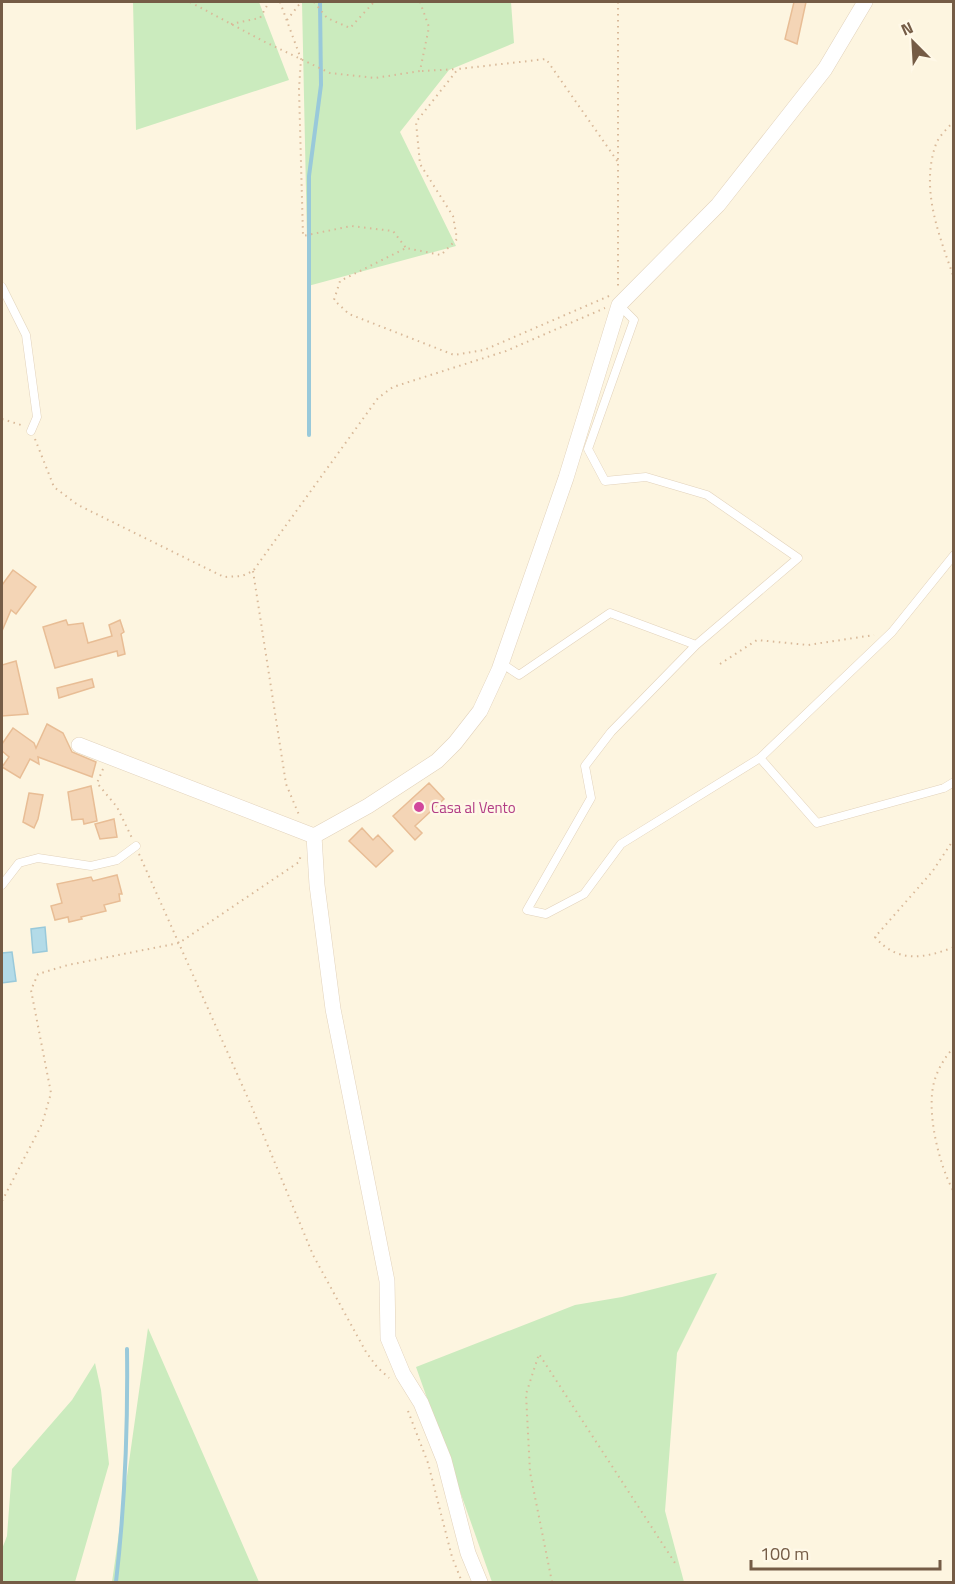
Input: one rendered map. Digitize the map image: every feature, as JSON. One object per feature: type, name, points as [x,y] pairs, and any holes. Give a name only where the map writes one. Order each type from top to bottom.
[{"type":"street","points":[[79,745],[310,834],[368,806],[437,761],[455,743],[480,711],[501,663],[566,478],[619,305],[718,205],[825,69],[865,2]]},
{"type":"street","points":[[310,834],[333,1010],[387,1281],[388,1338],[403,1374],[421,1404],[444,1460],[468,1553],[480,1582]]},
{"type":"lane","points":[[2,288],[26,335],[37,417],[31,431]]},
{"type":"lane","points":[[619,305],[634,320],[588,450],[605,481],[646,477],[707,495],[798,558],[696,645],[610,732],[585,766],[591,798],[527,910],[546,914],[584,894],[621,844],[760,758],[892,632],[954,555]]},
{"type":"lane","points":[[501,663],[519,675],[610,613],[696,645]]},
{"type":"lane","points":[[760,758],[817,823],[944,788],[954,782]]},
{"type":"lane","points":[[2,885],[19,862],[38,858],[91,866],[117,860],[136,846]]},
{"type":"path","points":[[190,2],[330,73],[375,78],[420,71],[546,59],[618,162]]},
{"type":"path","points":[[231,24],[260,18],[269,2]]},
{"type":"path","points":[[280,2],[301,59],[299,89],[303,236],[351,226],[372,228],[393,231],[406,248]]},
{"type":"path","points":[[286,20],[301,2]]},
{"type":"path","points":[[314,2],[327,18],[350,28],[374,2]]},
{"type":"path","points":[[420,2],[429,27],[420,71]]},
{"type":"path","points":[[458,69],[416,122],[420,164],[453,216],[457,239],[441,255],[406,248],[340,281],[334,300],[349,314],[454,355],[484,350],[618,292],[618,2]]},
{"type":"path","points":[[954,122],[937,142],[930,171],[933,215],[954,278]]},
{"type":"path","points":[[2,419],[31,431],[54,487],[78,506],[224,577],[242,576],[253,571],[378,398],[393,387],[506,351],[609,306],[619,305]]},
{"type":"path","points":[[2,1200],[42,1124],[51,1093],[31,990],[38,974],[68,965],[178,943],[299,862],[310,834],[286,784],[253,571]]},
{"type":"path","points":[[720,664],[757,640],[808,645],[892,632]]},
{"type":"path","points":[[109,757],[97,783],[117,807],[136,846],[251,1105],[313,1255],[366,1352],[377,1367],[391,1379]]},
{"type":"path","points":[[954,839],[932,872],[875,937],[884,948],[909,957],[933,955],[954,947]]},
{"type":"path","points":[[954,1047],[942,1062],[934,1082],[932,1104],[938,1156],[946,1180],[954,1192]]},
{"type":"path","points":[[552,1582],[530,1472],[526,1394],[539,1353],[675,1563]]},
{"type":"path","points":[[406,1407],[428,1463],[452,1557],[462,1582]]},
{"type":"green space","points":[[133,2],[259,2],[289,80],[136,130]]},
{"type":"green space","points":[[302,2],[511,2],[514,43],[449,70],[400,132],[456,246],[308,286]]},
{"type":"green space","points":[[717,1273],[677,1353],[665,1511],[684,1582],[492,1582],[416,1367],[575,1305],[622,1297]]},
{"type":"green space","points":[[148,1328],[259,1582],[112,1582]]},
{"type":"green space","points":[[95,1363],[101,1390],[109,1464],[75,1582],[3,1582],[2,1549],[7,1536],[12,1469],[72,1400]]},
{"type":"water","points":[[45,927],[47,951],[33,953],[31,929]]},
{"type":"water","points":[[12,952],[16,981],[2,983],[2,953]]},
{"type":"building","points":[[794,2],[806,2],[797,44],[785,39]]},
{"type":"building","points":[[13,570],[36,587],[16,614],[11,610],[2,631],[2,585]]},
{"type":"building","points":[[66,620],[68,625],[83,623],[88,643],[112,636],[109,625],[120,620],[124,632],[121,634],[125,654],[118,656],[117,651],[55,668],[43,627]]},
{"type":"building","points":[[16,661],[28,714],[2,716],[2,665]]},
{"type":"building","points":[[92,679],[94,687],[59,698],[57,688]]},
{"type":"building","points":[[47,724],[63,733],[72,752],[96,762],[92,777],[38,757],[39,764],[30,759],[20,778],[2,767],[9,757],[2,751],[2,744],[13,728],[34,743],[36,748]]},
{"type":"building","name":"Casa al Vento","points":[[429,783],[444,799],[415,826],[422,833],[415,840],[393,816]]},
{"type":"building","points":[[91,786],[97,821],[84,824],[83,819],[72,820],[68,792]]},
{"type":"building","points":[[29,793],[43,795],[34,828],[23,822]]},
{"type":"building","points":[[114,819],[117,837],[100,839],[95,824]]},
{"type":"building","points":[[362,828],[373,840],[378,835],[393,851],[376,867],[349,841]]},
{"type":"building","points":[[117,875],[122,894],[119,894],[120,901],[104,905],[106,911],[81,917],[82,919],[69,922],[68,917],[55,920],[51,906],[62,903],[57,884],[91,877],[93,881]]},
{"type":"waterway","points":[[309,435],[309,176],[321,85],[320,2]]},
{"type":"waterway","points":[[116,1582],[125,1466],[127,1349]]},
{"type":"place","name":"Casa al Vento","points":[[419,807]]}]
